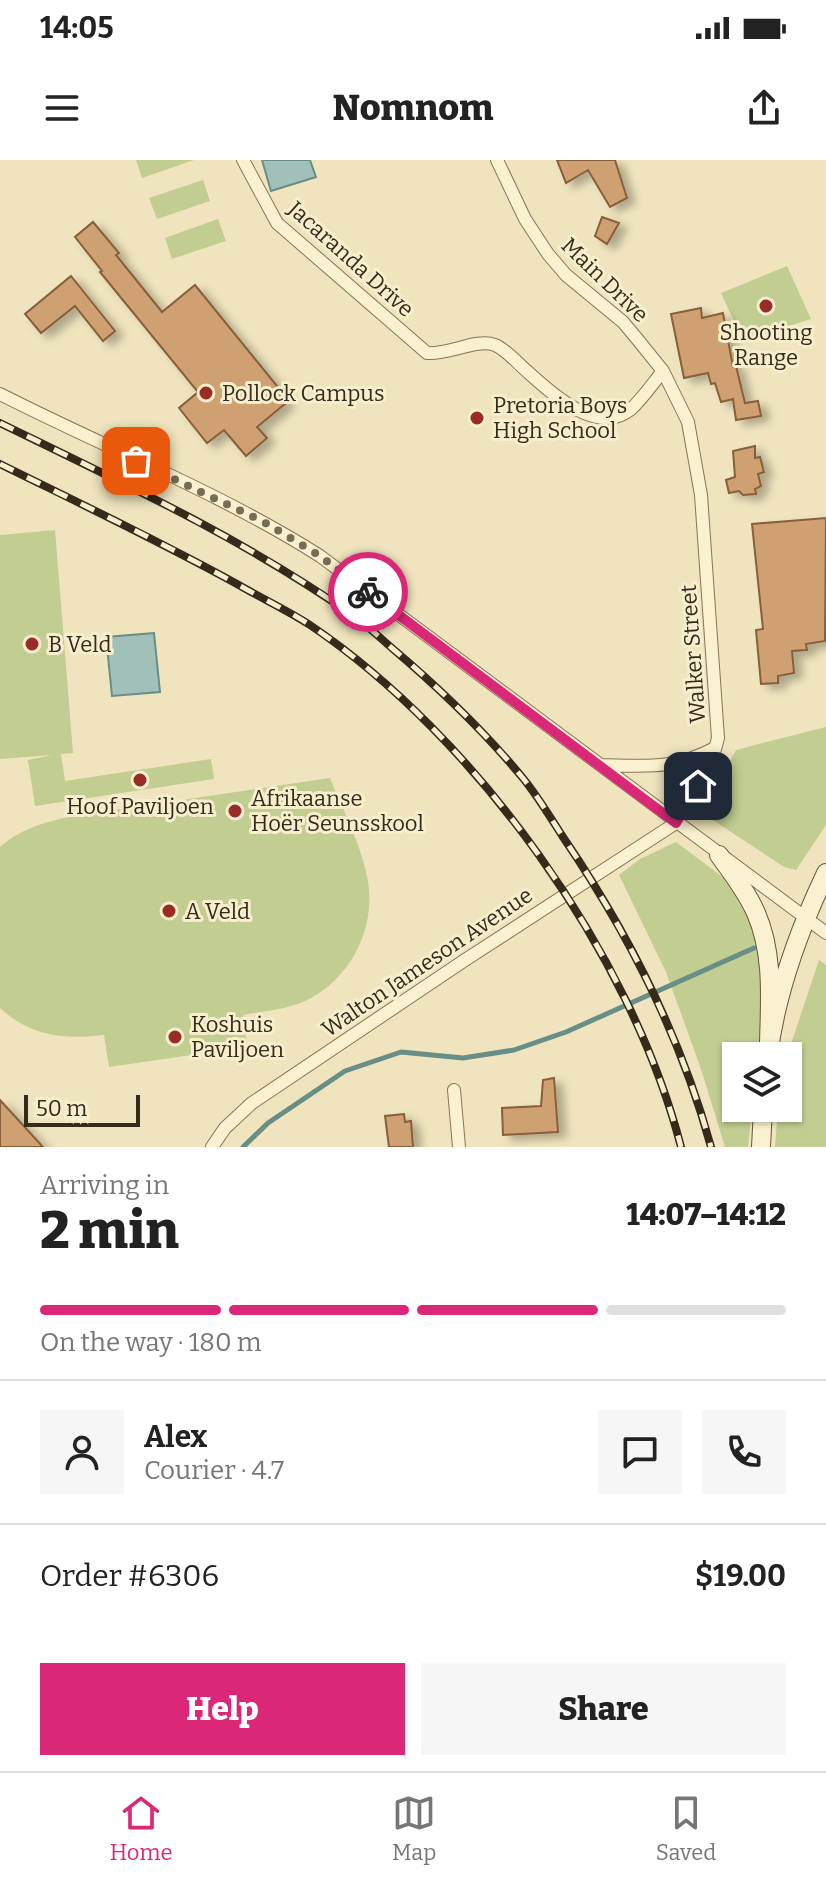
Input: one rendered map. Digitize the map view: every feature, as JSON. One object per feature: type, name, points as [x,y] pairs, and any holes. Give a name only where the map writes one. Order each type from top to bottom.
[{"type":"main road","points":[[719,855],[756,913],[762,932],[770,967],[769,1042]]},
{"type":"main road","points":[[771,1042],[805,918],[826,873]]},
{"type":"main road","points":[[761,1147],[762,1122]]},
{"type":"street","name":"Jacaranda Drive","points":[[243,160],[277,223],[424,351],[433,354],[483,343],[497,346],[545,387],[584,412],[603,419],[619,416],[631,408],[663,371]]},
{"type":"street","name":"Main Drive","points":[[497,160],[525,219],[548,254],[566,275],[623,322],[663,371],[688,422],[695,451],[703,521]]},
{"type":"street","points":[[0,394],[249,513],[320,556],[826,933]]},
{"type":"street","name":"Walker Street","points":[[676,823],[710,768],[719,724],[703,521]]},
{"type":"street","points":[[601,765],[675,764],[695,759],[715,748]]},
{"type":"street","name":"Walton Jameson Avenue","points":[[212,1147],[225,1128],[252,1103],[676,823]]},
{"type":"street","points":[[454,1090],[459,1147]]},
{"type":"green space","points":[[136,160],[194,160],[142,178]]},
{"type":"green space","points":[[203,180],[210,201],[157,219],[149,198]]},
{"type":"green space","points":[[218,219],[226,241],[172,259],[165,238]]},
{"type":"green space","name":"Shooting Range","points":[[787,266],[811,319],[743,341],[721,293]]},
{"type":"green space","name":"B Veld","points":[[55,530],[73,753],[61,754],[65,781],[211,759],[214,779],[35,806],[28,760],[52,755],[0,759],[0,535]]},
{"type":"green space","points":[[826,727],[826,825],[796,870],[784,867],[702,813],[736,750]]},
{"type":"green space","points":[[330,778],[357,842],[368,881],[368,918],[363,936],[346,968],[319,993],[288,1007],[243,1015],[247,1047],[109,1067],[104,1035],[75,1037],[48,1034],[23,1025],[0,1008],[0,847],[8,840],[34,827],[73,816]]},
{"type":"green space","points":[[676,842],[728,881],[753,917],[766,976],[759,1042],[722,1042],[722,1122],[751,1122],[748,1147],[725,1147],[666,972],[619,875],[640,859]]},
{"type":"green space","points":[[819,960],[826,965],[826,1147],[775,1147],[777,1122],[802,1122],[802,1042],[792,1042]]},
{"type":"water","points":[[262,160],[310,160],[316,177],[271,191]]},
{"type":"water","points":[[154,633],[160,692],[112,696],[106,637]]},
{"type":"building","points":[[557,160],[615,160],[627,198],[610,207],[588,170],[566,183]]},
{"type":"building","points":[[602,217],[619,223],[607,244],[595,236]]},
{"type":"building","points":[[93,222],[162,312],[195,285],[277,386],[275,388],[286,403],[257,427],[267,438],[246,456],[224,430],[207,443],[179,408],[198,392],[75,237]]},
{"type":"building","points":[[71,276],[115,331],[103,341],[75,306],[41,333],[25,314]]},
{"type":"building","points":[[701,308],[702,318],[723,313],[733,367],[736,366],[745,403],[758,401],[761,416],[736,420],[733,399],[721,402],[708,373],[684,378],[671,314]]},
{"type":"building","points":[[755,446],[755,458],[760,457],[764,472],[758,474],[761,486],[755,489],[756,494],[729,493],[726,480],[735,477],[733,451]]},
{"type":"building","points":[[826,518],[825,641],[806,644],[807,650],[792,651],[794,673],[778,676],[778,683],[761,684],[756,630],[763,629],[752,524]]},
{"type":"building","points":[[554,1078],[558,1132],[503,1135],[502,1108],[541,1106],[543,1080]]},
{"type":"building","points":[[0,1100],[43,1147],[0,1147]]},
{"type":"building","points":[[404,1114],[405,1122],[411,1121],[413,1147],[389,1147],[385,1116]]},
{"type":"waterway","points":[[243,1147],[268,1123],[345,1071],[401,1052],[463,1058],[514,1050],[566,1032],[754,948]]},
{"type":"railway","points":[[0,423],[223,535],[310,586],[367,626],[476,726],[528,784],[587,873],[630,947],[668,1025],[711,1147]]},
{"type":"railway","points":[[0,464],[178,553],[310,625],[372,672],[431,727],[487,788],[539,855],[585,926],[625,999],[658,1073],[681,1147]]},
{"type":"way so far","points":[[136,461],[249,513],[320,556],[368,592]]},
{"type":"place","name":"Shooting Range","points":[[766,306]]},
{"type":"place","name":"Pollock Campus","points":[[206,393]]},
{"type":"place","name":"Pretoria Boys High School","points":[[477,418]]},
{"type":"place","name":"B Veld","points":[[32,644]]},
{"type":"place","name":"Hoof Paviljoen","points":[[140,780]]},
{"type":"place","name":"Afrikaanse Hoër Seunsskool","points":[[235,811]]},
{"type":"place","name":"A Veld","points":[[169,911]]},
{"type":"place","name":"Koshuis Paviljoen","points":[[175,1037]]},
{"type":"route","points":[[368,592],[676,823],[698,786]]}]
